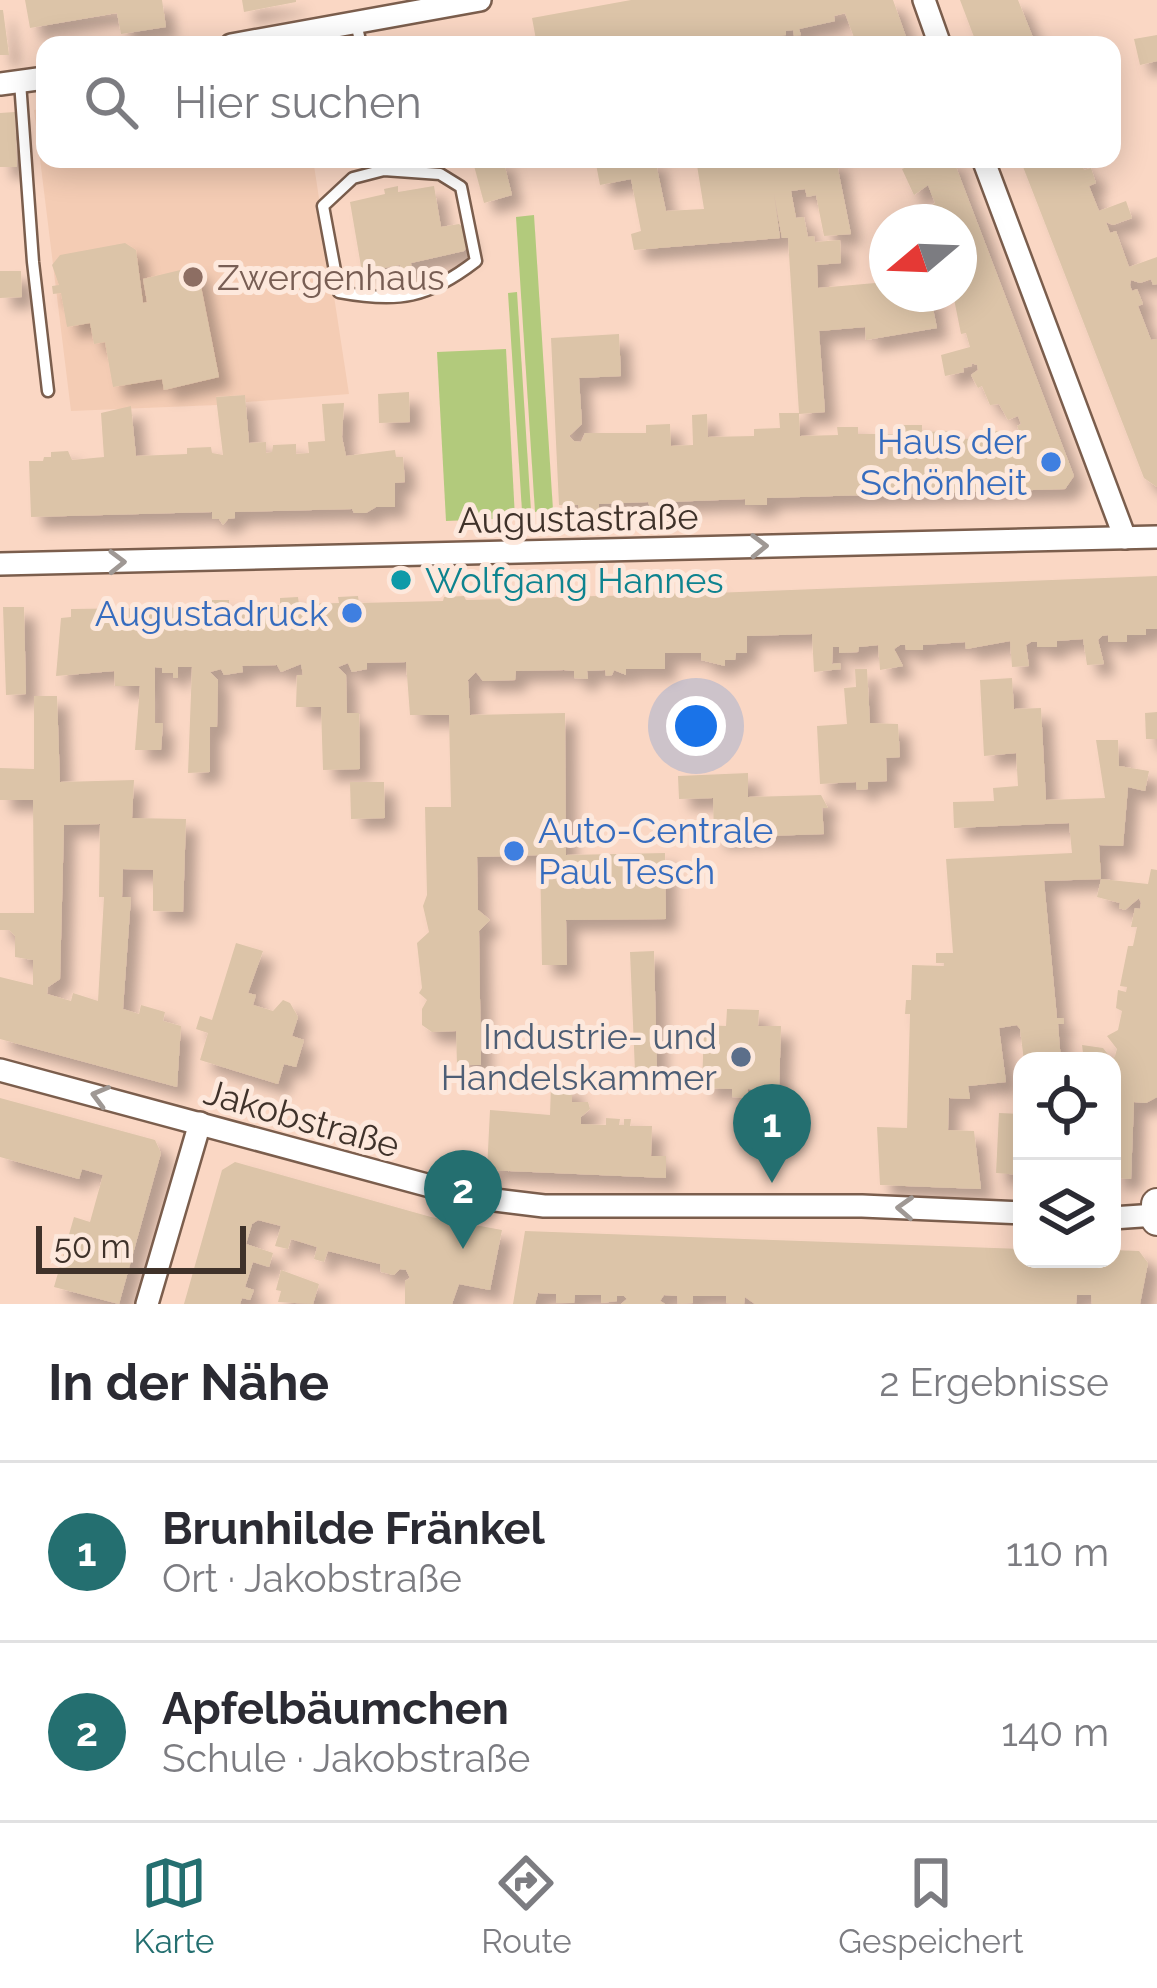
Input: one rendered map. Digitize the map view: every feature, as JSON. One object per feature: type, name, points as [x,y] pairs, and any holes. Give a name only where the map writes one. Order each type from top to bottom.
[{"type":"main road","points":[[1157,1204],[1157,1217]]},
{"type":"street","points":[[358,34],[480,0]]},
{"type":"street","points":[[924,0],[937,36]]},
{"type":"street","points":[[986,168],[1125,538]]},
{"type":"street","name":"Augustastraße","points":[[0,565],[1157,537]]},
{"type":"street","name":"Jakobstraße","points":[[0,1070],[417,1185],[544,1206],[862,1206],[1013,1214]]},
{"type":"street","points":[[147,1304],[200,1123]]},
{"type":"street","points":[[1121,1217],[1157,1217]]},
{"type":"lane","points":[[10,83],[48,391]]},
{"type":"lane","points":[[376,168],[353,178],[323,206],[340,292],[383,300],[442,288],[476,261],[461,187],[440,174],[402,168]]},
{"type":"shaded area","name":"Zwergenhaus","points":[[41,168],[314,168],[349,394],[246,402],[244,395],[217,397],[217,405],[71,411]]},
{"type":"green space","points":[[534,215],[553,510],[535,512],[516,217]]},
{"type":"green space","points":[[517,292],[531,511],[522,511],[508,293]]},
{"type":"green space","points":[[506,349],[515,518],[446,521],[437,352]]},
{"type":"building","points":[[25,0],[162,0],[166,27],[121,34],[117,13],[30,28]]},
{"type":"building","points":[[242,0],[296,0],[296,2],[244,12]]},
{"type":"building","points":[[631,0],[893,0],[906,36],[853,36],[845,13],[834,16],[835,21],[799,29],[801,35],[794,36],[793,30],[780,36],[535,36],[532,18]]},
{"type":"building","points":[[960,0],[1018,0],[1032,36],[974,36]]},
{"type":"building","points":[[3,10],[9,55],[0,55]]},
{"type":"building","points":[[1157,35],[1157,61],[1140,65],[1134,39]]},
{"type":"building","points":[[15,112],[17,167],[0,167],[0,113]]},
{"type":"building","points":[[475,168],[505,168],[512,195],[484,203]]},
{"type":"building","points":[[597,168],[657,168],[666,211],[704,209],[697,168],[838,168],[851,234],[824,236],[816,195],[807,197],[805,189],[791,191],[796,218],[804,217],[808,237],[814,236],[815,242],[840,240],[841,263],[817,265],[818,288],[869,284],[869,312],[934,312],[937,328],[866,340],[865,327],[819,331],[825,412],[799,414],[800,436],[838,435],[837,427],[858,427],[858,434],[902,434],[902,425],[922,425],[922,432],[956,431],[959,439],[983,438],[983,432],[999,431],[999,438],[1017,437],[1018,416],[1008,420],[999,404],[990,405],[971,375],[977,365],[971,363],[964,372],[945,376],[941,355],[970,347],[966,333],[961,334],[957,312],[977,312],[977,222],[1074,476],[1065,489],[767,498],[767,505],[745,505],[745,499],[668,502],[663,513],[653,514],[648,502],[599,504],[590,517],[578,505],[559,505],[551,338],[619,334],[621,376],[579,378],[582,424],[569,436],[574,441],[581,442],[585,433],[646,433],[646,425],[670,424],[671,446],[693,445],[692,415],[707,414],[708,437],[754,436],[754,429],[780,428],[779,413],[799,413],[788,238],[782,238],[774,194],[780,238],[634,250],[631,234],[641,231],[631,179],[600,185]]},
{"type":"building","points":[[904,168],[956,168],[970,204],[934,204],[928,185],[914,195],[902,169]]},
{"type":"building","points":[[1023,168],[1091,168],[1096,183],[1089,186],[1099,211],[1126,201],[1132,218],[1113,225],[1106,222],[1110,233],[1116,231],[1129,267],[1157,257],[1157,284],[1151,279],[1131,280],[1130,285],[1143,304],[1138,306],[1151,340],[1157,339],[1157,487],[1144,478]]},
{"type":"building","points":[[398,186],[398,192],[434,186],[441,227],[459,224],[468,245],[464,251],[411,263],[412,273],[402,275],[400,265],[362,272],[350,202]]},
{"type":"building","points":[[125,243],[136,250],[143,303],[147,302],[143,279],[197,266],[219,377],[164,390],[162,379],[113,387],[105,342],[94,344],[90,323],[67,327],[61,293],[53,294],[52,286],[59,285],[52,265],[60,255]]},
{"type":"building","points":[[0,271],[21,271],[22,297],[0,298]]},
{"type":"building","points":[[409,392],[410,422],[379,423],[378,394]]},
{"type":"building","points":[[245,395],[249,443],[266,442],[266,453],[272,452],[273,445],[296,444],[296,454],[309,453],[308,442],[325,441],[322,404],[344,403],[346,456],[395,450],[396,457],[403,457],[405,482],[395,483],[395,507],[376,507],[366,513],[352,509],[235,512],[235,518],[223,525],[212,519],[212,512],[31,517],[29,461],[68,451],[72,460],[104,457],[101,413],[131,406],[136,456],[187,454],[187,448],[211,447],[212,453],[223,455],[216,397]]},
{"type":"building","points":[[1157,576],[1157,629],[1146,629],[1146,635],[1127,635],[1127,642],[1108,642],[1108,635],[1102,636],[1098,640],[1104,664],[1087,665],[1083,639],[1057,641],[1057,647],[1037,647],[1037,642],[1031,642],[1026,645],[1029,666],[1012,667],[1010,641],[966,649],[965,642],[923,645],[923,650],[906,650],[900,645],[894,649],[903,666],[880,670],[878,645],[839,653],[839,647],[833,647],[832,664],[840,663],[841,669],[814,672],[812,634],[747,636],[747,653],[736,653],[735,660],[725,660],[725,666],[701,660],[701,653],[665,653],[665,669],[626,669],[626,675],[614,670],[606,676],[605,670],[587,671],[588,679],[574,678],[574,671],[564,670],[516,671],[515,680],[483,681],[476,672],[468,680],[470,715],[565,713],[566,855],[665,853],[666,919],[566,920],[567,965],[542,965],[540,855],[477,857],[478,910],[490,920],[479,931],[481,1065],[457,1065],[456,1031],[432,1032],[422,1025],[427,1000],[419,993],[417,943],[429,932],[423,906],[427,895],[425,807],[451,807],[449,715],[410,715],[406,662],[367,663],[367,669],[352,672],[348,663],[338,667],[346,675],[347,713],[359,713],[360,769],[323,770],[321,707],[296,707],[301,664],[281,672],[277,665],[242,666],[243,672],[224,675],[221,669],[210,672],[218,680],[217,727],[210,727],[210,772],[188,773],[192,667],[178,667],[178,678],[173,678],[173,673],[155,667],[155,723],[163,723],[161,750],[135,750],[140,686],[115,686],[114,671],[56,676],[61,618],[71,617],[71,609],[211,607],[212,600],[229,600],[229,607],[280,605],[280,598],[298,597],[299,604],[339,603],[338,597],[358,596],[359,603],[464,596],[466,600],[542,598],[547,590],[553,597],[646,595],[647,591],[693,595],[693,587],[703,581],[713,586],[713,593]]},
{"type":"building","points":[[3,607],[24,607],[26,694],[6,695]]},
{"type":"building","points":[[855,669],[867,669],[870,723],[898,724],[900,757],[886,758],[887,781],[868,782],[868,789],[857,790],[856,782],[820,784],[817,726],[847,724],[844,688],[856,687]]},
{"type":"building","points":[[1012,678],[1014,709],[1041,708],[1046,800],[1105,798],[1096,740],[1118,740],[1119,766],[1149,771],[1145,791],[1128,787],[1123,846],[1099,845],[1101,879],[1044,881],[1057,1018],[1064,1018],[1064,1024],[1058,1024],[1060,1052],[1023,1052],[1017,1025],[999,1028],[1006,1082],[968,1086],[970,1099],[949,1098],[948,1130],[974,1131],[981,1189],[880,1185],[877,1127],[907,1128],[910,1014],[905,1014],[906,1000],[911,1000],[912,965],[944,966],[936,963],[936,953],[953,953],[946,859],[1072,853],[1069,823],[954,828],[953,802],[994,801],[993,788],[1018,786],[1016,753],[984,756],[980,680]]},
{"type":"building","points":[[34,696],[57,696],[60,782],[134,780],[132,818],[186,819],[183,912],[153,911],[153,870],[123,869],[122,897],[131,897],[123,1009],[139,1014],[141,1005],[165,1012],[163,1021],[181,1026],[177,1087],[0,1039],[0,977],[33,985],[33,960],[15,957],[15,936],[0,930],[0,913],[34,913],[33,800],[0,800],[0,768],[34,769]],"holes":[[[100,824],[99,897],[104,897],[98,1001],[73,993],[71,1001],[47,994],[48,987],[60,979],[64,825]]]},
{"type":"building","points":[[1157,712],[1157,739],[1146,739],[1145,713]]},
{"type":"building","points":[[748,773],[748,797],[821,795],[828,808],[822,808],[824,834],[714,838],[713,798],[679,799],[678,776]]},
{"type":"building","points":[[350,782],[384,782],[385,818],[351,819]]},
{"type":"building","points":[[1151,869],[1157,870],[1157,1097],[1134,1102],[1131,1179],[1121,1178],[1121,1052],[1116,1052],[1107,1036],[1118,1030],[1122,1011],[1116,1008],[1118,990],[1126,992],[1127,987],[1120,986],[1137,927],[1131,927],[1135,908],[1140,909],[1141,903],[1139,898],[1125,910],[1119,908],[1120,903],[1097,897],[1101,879],[1148,884]]},
{"type":"building","points":[[236,943],[263,951],[248,993],[256,995],[253,1005],[273,1011],[283,1000],[298,1017],[292,1036],[304,1040],[296,1067],[284,1064],[278,1084],[200,1060],[208,1033],[196,1029],[200,1016],[212,1020]]},
{"type":"building","points":[[654,951],[657,1070],[635,1071],[630,952]]},
{"type":"building","name":"Industrie- und Handelskammer","points":[[727,1009],[759,1010],[758,1026],[781,1026],[779,1091],[748,1089],[747,1098],[732,1097],[732,1089],[702,1088],[704,1025],[726,1026]]},
{"type":"building","points":[[1082,1045],[1106,1052],[1083,1052]]},
{"type":"building","points":[[551,1085],[572,1085],[572,1102],[588,1102],[590,1109],[581,1117],[581,1124],[606,1125],[606,1118],[620,1119],[619,1125],[631,1119],[630,1126],[652,1126],[651,1156],[666,1156],[666,1178],[487,1170],[490,1110],[550,1115]]},
{"type":"building","points":[[0,1098],[155,1140],[161,1153],[119,1304],[54,1287],[74,1217],[90,1222],[103,1175],[82,1169],[79,1179],[0,1157]]},
{"type":"building","points":[[999,1113],[1013,1114],[1013,1174],[996,1173]]},
{"type":"building","points":[[235,1162],[431,1217],[502,1230],[490,1290],[459,1284],[452,1304],[405,1304],[405,1281],[410,1278],[406,1270],[394,1275],[381,1272],[380,1264],[328,1251],[324,1262],[314,1259],[317,1247],[291,1239],[288,1249],[275,1246],[281,1226],[258,1220],[246,1244],[273,1253],[269,1267],[253,1262],[245,1287],[254,1290],[250,1300],[184,1304],[222,1170]]},
{"type":"building","points":[[525,1231],[1013,1249],[1013,1268],[1121,1268],[1121,1250],[1139,1251],[1148,1263],[1140,1304],[1092,1304],[1091,1295],[1077,1295],[1076,1304],[755,1304],[745,1297],[744,1304],[726,1303],[726,1296],[693,1296],[693,1303],[678,1304],[677,1296],[664,1295],[660,1301],[665,1304],[621,1304],[627,1299],[624,1296],[601,1303],[601,1295],[575,1295],[574,1303],[556,1303],[556,1294],[538,1293],[535,1304],[513,1304]]},
{"type":"building","points":[[281,1270],[319,1284],[313,1304],[278,1302]]},
{"type":"place","name":"Zwergenhaus","points":[[193,277]]},
{"type":"place","name":"Haus der Schönheit","points":[[1051,462]]},
{"type":"place","name":"Wolfgang Hannes","points":[[401,580]]},
{"type":"place","name":"Augustadruck","points":[[352,613]]},
{"type":"place","name":"Auto-Centrale Paul Tesch","points":[[514,851]]},
{"type":"place","name":"Industrie- und Handelskammer","points":[[741,1057]]},
{"type":"place","name":"Brunhilde Fränkel","points":[[772,1183]]},
{"type":"place","name":"Apfelbäumchen","points":[[463,1249]]}]
